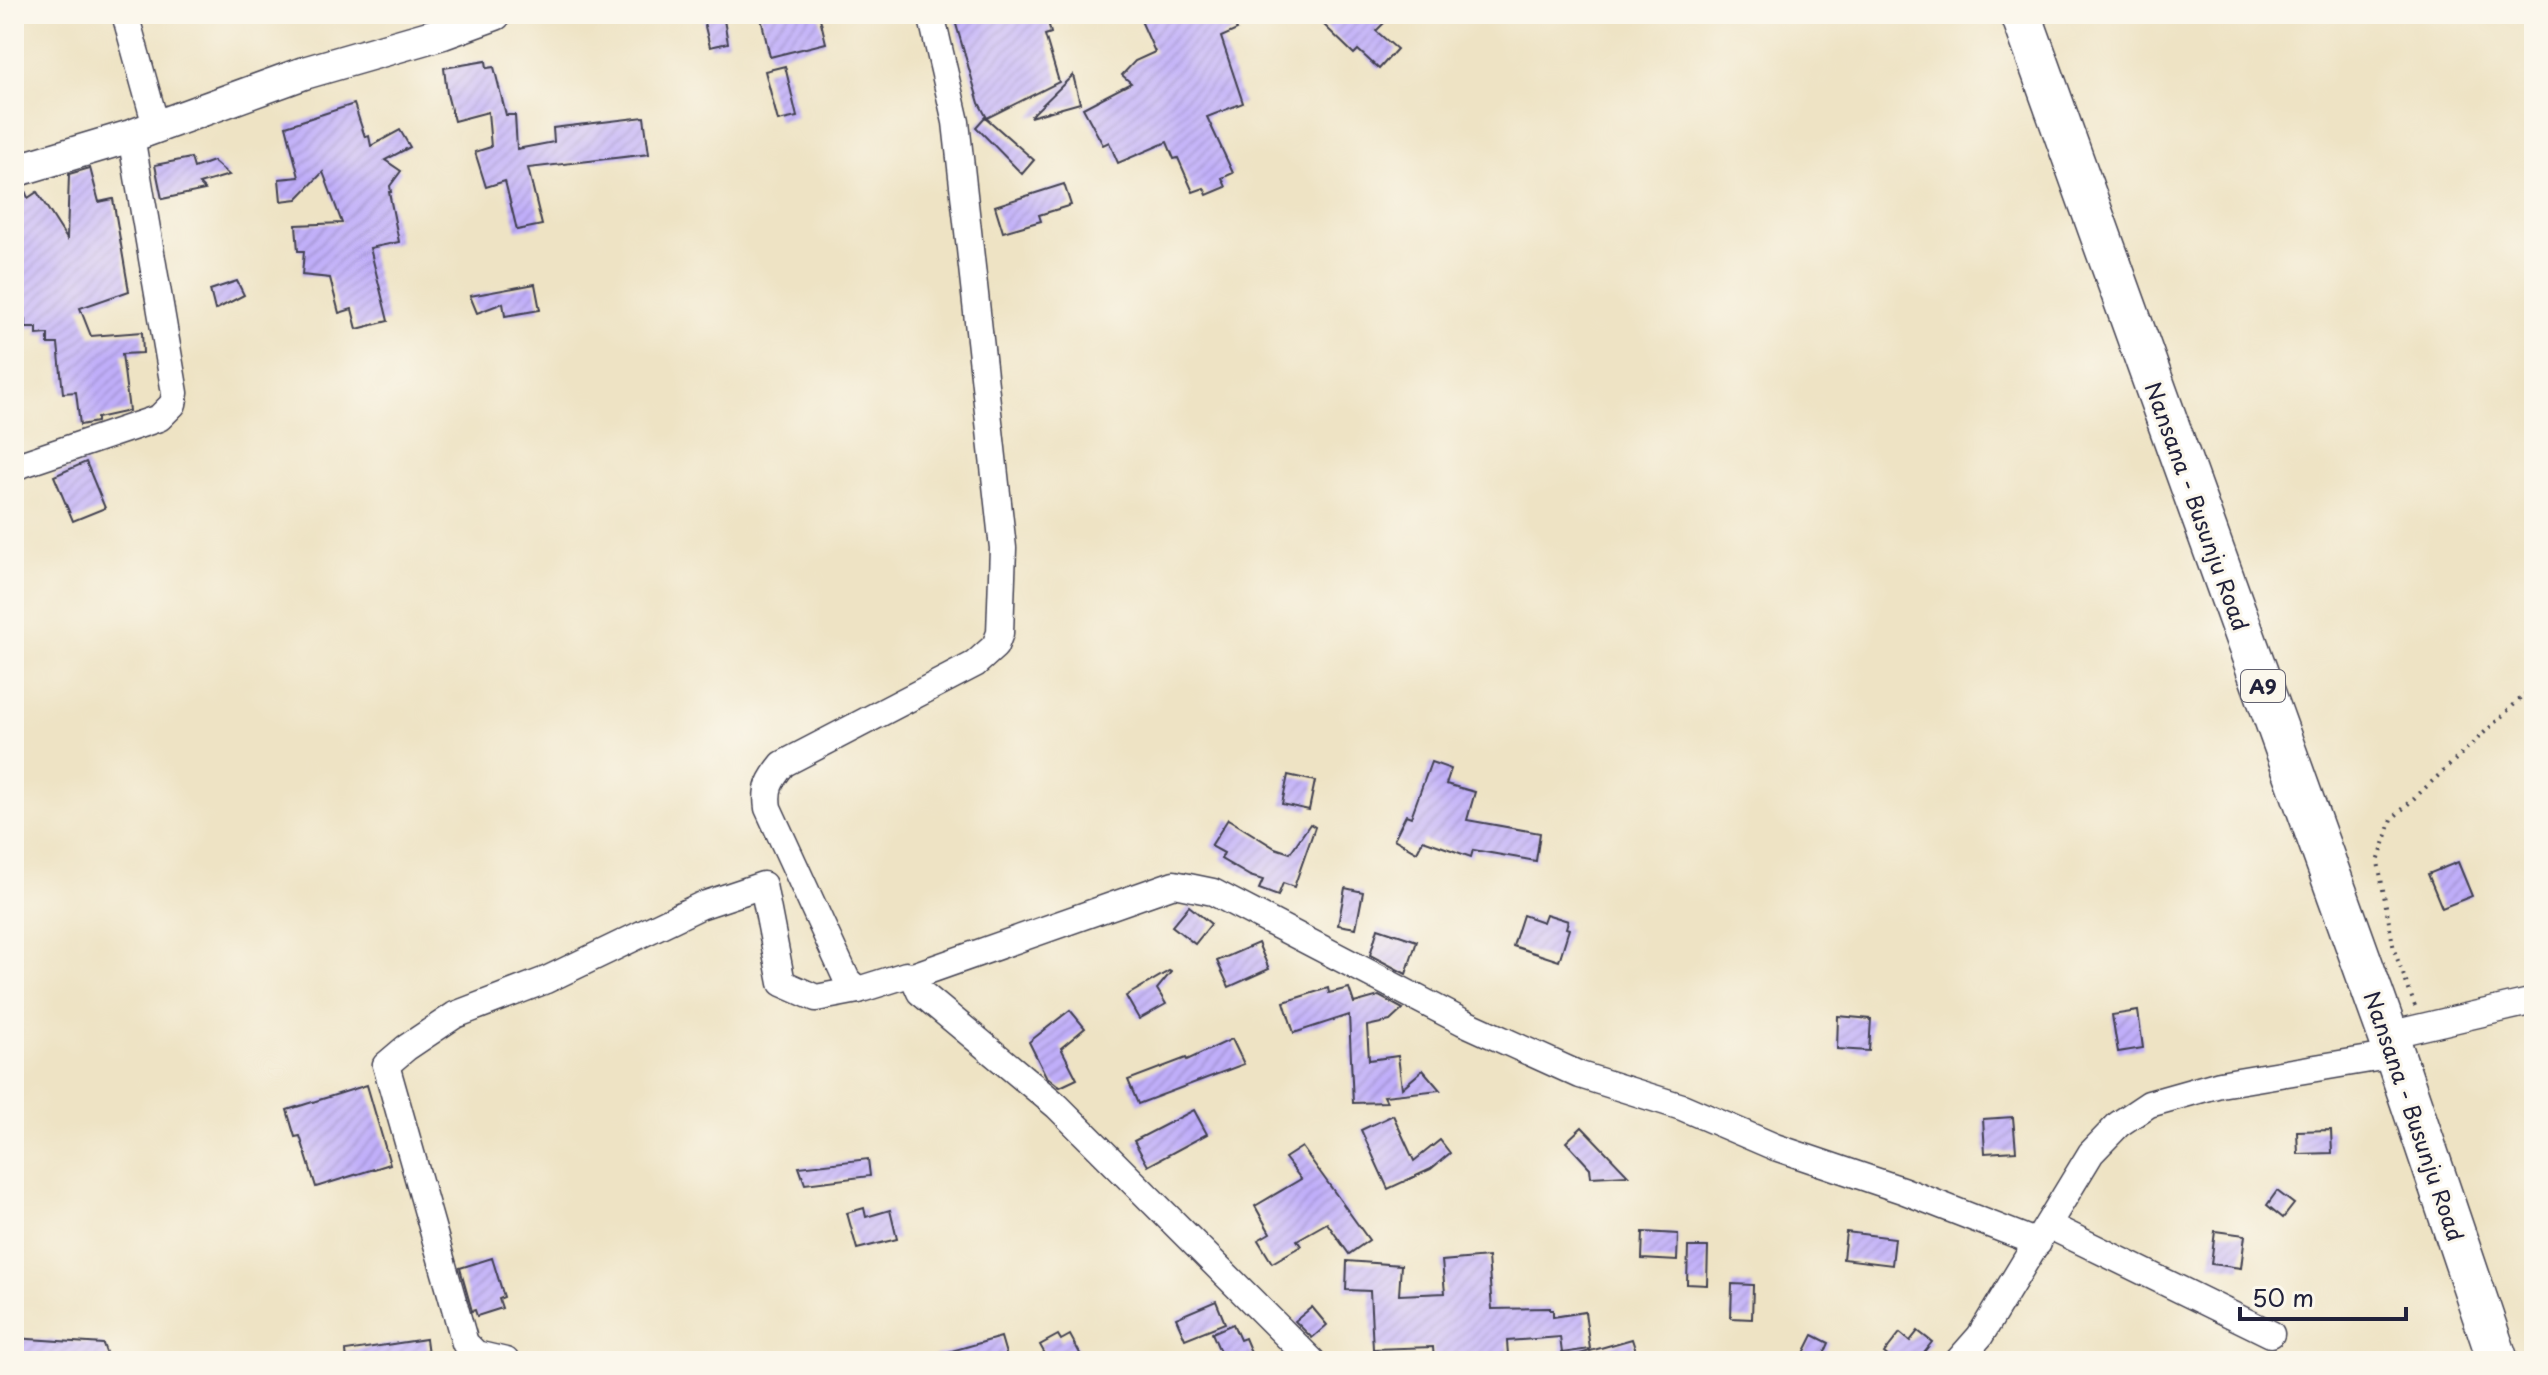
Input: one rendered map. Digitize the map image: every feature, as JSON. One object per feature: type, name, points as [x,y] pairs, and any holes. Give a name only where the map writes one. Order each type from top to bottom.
[{"type":"main road","name":"Nansana - Busunju Road","points":[[2021,14],[2402,1039],[2498,1361]]},
{"type":"street","points":[[14,467],[159,418],[173,404],[175,393],[144,131],[125,14]]},
{"type":"street","points":[[14,171],[144,131],[304,73],[443,33],[495,14]]},
{"type":"street","points":[[858,990],[847,980],[768,808],[765,791],[783,764],[975,664],[995,646],[1000,633],[1003,548],[956,122],[931,14]]},
{"type":"street","points":[[506,1361],[476,1354],[465,1343],[386,1065],[455,1015],[546,980],[700,906],[763,885],[782,983],[816,998],[858,990],[906,975],[913,976],[1174,884],[1213,892],[1463,1022],[1580,1075],[1682,1107],[1775,1147],[2043,1234],[2271,1334]]},
{"type":"street","points":[[913,976],[920,992],[1057,1106],[1312,1361]]},
{"type":"street","points":[[1958,1361],[1980,1336],[2091,1153],[2119,1124],[2149,1104],[2402,1039],[2534,1001]]},
{"type":"path","points":[[2402,1039],[2394,950],[2378,862],[2392,819],[2534,686]]},
{"type":"building","points":[[702,14],[723,14],[728,43],[710,47]]},
{"type":"building","points":[[760,14],[819,14],[826,43],[770,57]]},
{"type":"building","points":[[953,14],[1046,14],[1051,33],[1045,35],[1059,82],[987,118],[979,103]]},
{"type":"building","points":[[1138,14],[1230,14],[1237,30],[1221,37],[1243,103],[1207,117],[1233,173],[1222,178],[1226,187],[1207,195],[1204,188],[1193,192],[1167,142],[1118,163],[1109,142],[1103,145],[1083,108],[1131,83],[1122,75],[1135,61],[1155,52]]},
{"type":"building","points":[[1333,14],[1393,14],[1376,31],[1397,49],[1379,69],[1358,50],[1354,54],[1323,24]]},
{"type":"building","points":[[486,61],[487,68],[494,67],[506,115],[515,115],[517,149],[554,142],[553,128],[644,117],[649,154],[528,168],[542,225],[517,230],[505,181],[486,187],[475,152],[491,147],[488,112],[454,121],[447,94],[444,68]]},
{"type":"building","points":[[785,66],[797,117],[778,121],[765,71]]},
{"type":"building","points":[[1073,75],[1080,103],[1030,117]]},
{"type":"building","points":[[354,104],[371,146],[400,130],[410,147],[385,160],[401,171],[389,192],[399,242],[370,248],[388,321],[357,329],[352,309],[339,313],[330,278],[302,275],[304,251],[298,251],[296,225],[342,223],[323,172],[297,199],[281,201],[279,179],[299,177],[286,126]]},
{"type":"building","points":[[985,117],[1034,160],[1022,174],[976,127]]},
{"type":"building","points":[[191,158],[194,168],[213,161],[229,175],[199,184],[205,190],[162,199],[155,165]]},
{"type":"building","points":[[90,168],[99,202],[113,199],[129,291],[80,308],[91,336],[142,332],[143,353],[122,354],[129,411],[80,425],[76,392],[63,393],[58,344],[48,344],[48,334],[37,335],[37,328],[26,328],[26,319],[14,319],[14,189],[24,188],[28,198],[37,192],[67,239],[69,174]]},
{"type":"building","points":[[1064,184],[1071,205],[1039,215],[1041,221],[1003,232],[995,206]]},
{"type":"building","points":[[237,281],[244,295],[215,310],[210,290]]},
{"type":"building","points":[[535,284],[540,310],[505,316],[503,303],[477,313],[470,296]]},
{"type":"building","points":[[86,462],[105,508],[73,521],[54,476]]},
{"type":"building","points":[[1431,762],[1451,769],[1446,784],[1475,792],[1467,820],[1540,833],[1536,861],[1473,850],[1471,857],[1423,840],[1417,852],[1394,839],[1406,815],[1411,817]]},
{"type":"building","points":[[1288,775],[1315,781],[1309,810],[1282,804]]},
{"type":"building","points":[[1228,819],[1275,848],[1290,853],[1310,824],[1315,827],[1294,887],[1283,883],[1278,896],[1259,889],[1263,880],[1221,859],[1224,853],[1211,846]]},
{"type":"building","points":[[2458,862],[2472,896],[2442,908],[2428,874]]},
{"type":"building","points":[[1345,888],[1363,892],[1356,928],[1338,925]]},
{"type":"building","points":[[1189,906],[1211,924],[1195,944],[1172,926]]},
{"type":"building","points":[[1546,914],[1568,921],[1566,928],[1569,929],[1559,961],[1513,946],[1523,915],[1543,922]]},
{"type":"building","points":[[1378,928],[1417,941],[1406,974],[1370,955]]},
{"type":"building","points":[[1258,943],[1269,969],[1229,987],[1217,961]]},
{"type":"building","points":[[1169,971],[1157,989],[1166,1004],[1139,1019],[1126,996]]},
{"type":"building","points":[[1328,988],[1329,993],[1349,988],[1354,1003],[1379,996],[1403,1009],[1390,1021],[1367,1026],[1369,1060],[1398,1056],[1402,1088],[1423,1070],[1440,1090],[1384,1096],[1387,1102],[1353,1103],[1349,1015],[1294,1033],[1284,1002]]},
{"type":"building","points":[[1070,1010],[1085,1028],[1061,1048],[1077,1079],[1060,1087],[1046,1076],[1029,1042]]},
{"type":"building","points":[[2138,1011],[2143,1048],[2118,1052],[2112,1015]]},
{"type":"building","points":[[1838,1016],[1871,1019],[1869,1051],[1837,1049]]},
{"type":"building","points":[[1232,1039],[1244,1064],[1138,1104],[1128,1080],[1187,1060]]},
{"type":"building","points":[[367,1085],[390,1164],[316,1187],[300,1136],[295,1137],[287,1110]]},
{"type":"building","points":[[1194,1110],[1207,1134],[1148,1166],[1134,1141]]},
{"type":"building","points":[[1393,1115],[1414,1161],[1440,1140],[1450,1153],[1431,1169],[1388,1189],[1361,1130]]},
{"type":"building","points":[[2013,1117],[2016,1151],[1985,1153],[1983,1119]]},
{"type":"building","points":[[1582,1127],[1628,1175],[1591,1177],[1590,1168],[1566,1142]]},
{"type":"building","points":[[2331,1130],[2332,1153],[2298,1154],[2297,1131]]},
{"type":"building","points":[[1302,1147],[1369,1240],[1349,1254],[1327,1223],[1297,1240],[1301,1246],[1272,1263],[1258,1240],[1270,1233],[1255,1206],[1301,1179],[1285,1158]]},
{"type":"building","points":[[868,1159],[870,1176],[805,1184],[799,1167]]},
{"type":"building","points":[[2277,1191],[2294,1204],[2283,1218],[2267,1205]]},
{"type":"building","points":[[864,1208],[866,1217],[890,1210],[897,1239],[857,1249],[847,1213]]},
{"type":"building","points":[[2215,1231],[2245,1235],[2241,1268],[2211,1264]]},
{"type":"building","points":[[1643,1232],[1678,1234],[1677,1261],[1642,1259]]},
{"type":"building","points":[[1846,1232],[1895,1238],[1892,1265],[1843,1259]]},
{"type":"building","points":[[1688,1247],[1708,1247],[1707,1285],[1687,1284]]},
{"type":"building","points":[[1488,1257],[1492,1309],[1550,1308],[1553,1317],[1585,1312],[1590,1349],[1562,1353],[1560,1337],[1507,1341],[1508,1355],[1434,1361],[1433,1347],[1373,1349],[1370,1291],[1346,1290],[1347,1261],[1401,1265],[1399,1295],[1445,1293],[1442,1261]]},
{"type":"building","points":[[492,1258],[504,1297],[499,1299],[502,1308],[477,1316],[475,1310],[472,1311],[460,1268]]},
{"type":"building","points":[[1732,1284],[1753,1285],[1752,1319],[1731,1318]]},
{"type":"building","points":[[1216,1301],[1225,1323],[1185,1339],[1176,1318]]},
{"type":"building","points":[[1312,1307],[1327,1325],[1312,1338],[1295,1321]]},
{"type":"building","points":[[1233,1324],[1240,1340],[1245,1338],[1253,1357],[1243,1361],[1224,1361],[1212,1333]]},
{"type":"building","points":[[1918,1331],[1932,1342],[1924,1352],[1935,1361],[1894,1361],[1884,1353],[1900,1333],[1910,1341]]},
{"type":"building","points":[[1058,1335],[1061,1340],[1070,1335],[1084,1361],[1049,1361],[1040,1345]]},
{"type":"building","points":[[1813,1335],[1829,1343],[1821,1361],[1800,1361]]},
{"type":"building","points":[[1001,1337],[1008,1361],[934,1361],[934,1356]]},
{"type":"building","points":[[14,1338],[103,1344],[109,1361],[14,1361]]},
{"type":"building","points":[[426,1339],[429,1361],[347,1361],[346,1351]]},
{"type":"building","points":[[1632,1339],[1639,1361],[1574,1361],[1573,1356]]}]
